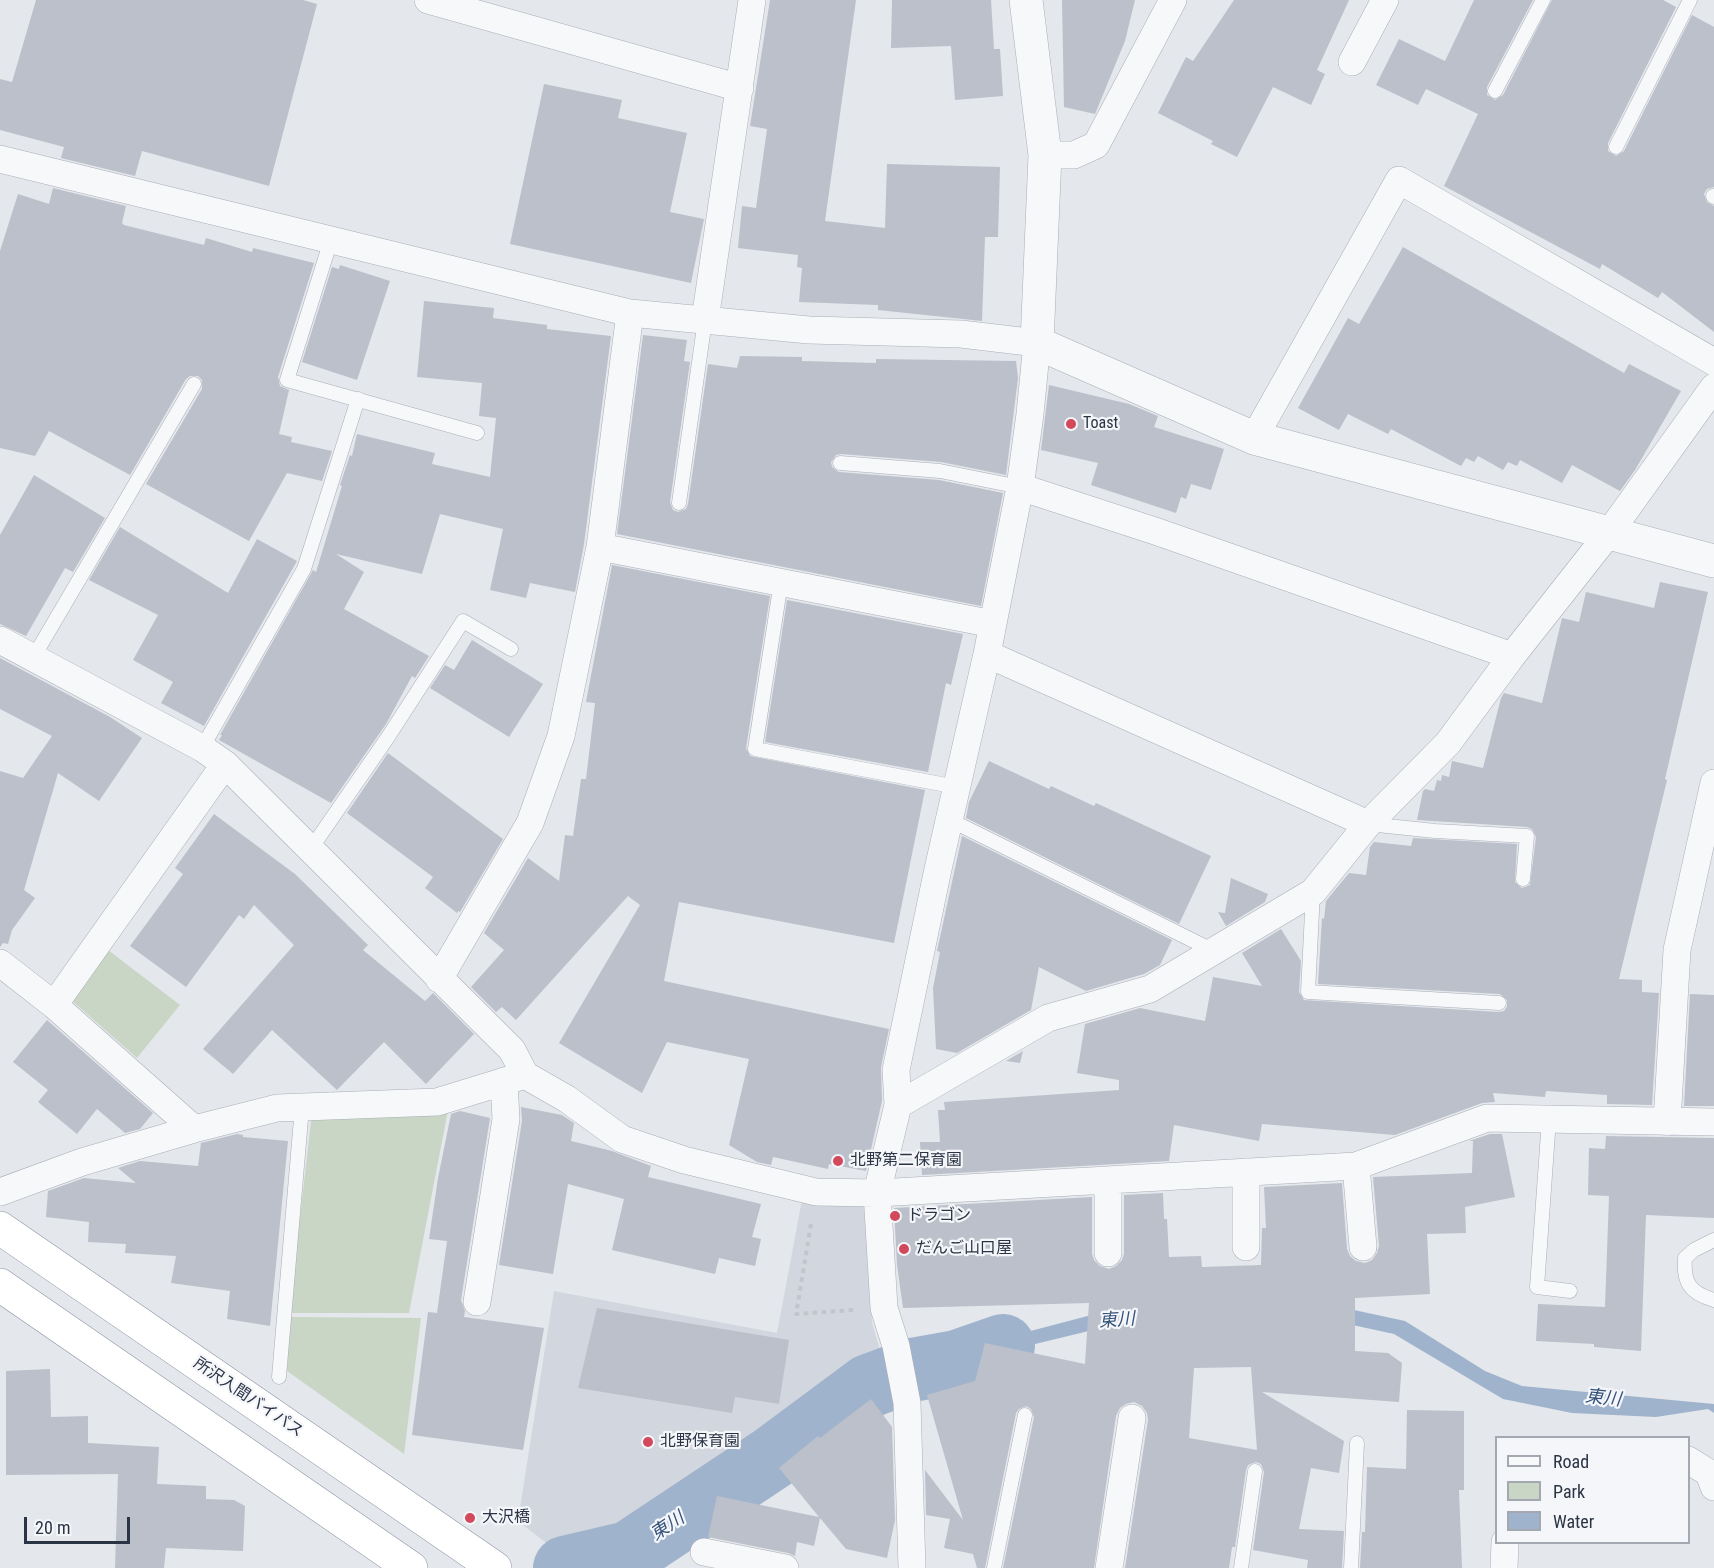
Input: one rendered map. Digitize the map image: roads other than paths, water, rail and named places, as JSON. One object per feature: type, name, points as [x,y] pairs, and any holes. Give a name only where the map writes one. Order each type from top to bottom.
[{"type":"highway","name":"所沢入間バイパス","points":[[0,1228],[495,1568]]},
{"type":"highway","points":[[0,1285],[411,1568]]},
{"type":"street","points":[[428,0],[740,88]]},
{"type":"street","points":[[705,320],[752,0]]},
{"type":"street","points":[[913,1568],[907,1403],[896,1346],[884,1308],[877,1193],[898,1106],[896,1070],[987,654],[1020,487],[1030,414],[1037,343],[1045,155],[1026,0]]},
{"type":"street","points":[[1045,155],[1074,155],[1096,145],[1173,0]]},
{"type":"street","points":[[1352,62],[1385,0]]},
{"type":"street","points":[[0,159],[630,313],[809,330],[960,334],[1037,343],[1254,438],[1714,561]]},
{"type":"street","points":[[1254,438],[1399,180],[1714,362]]},
{"type":"street","points":[[439,979],[530,823],[561,736],[600,547],[630,313]]},
{"type":"street","points":[[898,1106],[1048,1018],[1150,989],[1313,892],[1368,824],[1448,743],[1512,656],[1609,533],[1714,387]]},
{"type":"street","points":[[1020,487],[1158,532],[1512,656]]},
{"type":"street","points":[[600,547],[993,624]]},
{"type":"street","points":[[0,640],[202,748],[225,764],[512,1050],[515,1078],[506,1119],[477,1302]]},
{"type":"street","points":[[987,654],[1368,824]]},
{"type":"street","points":[[54,1005],[225,764]]},
{"type":"street","points":[[1667,1122],[1677,950],[1714,783]]},
{"type":"street","points":[[0,963],[54,1005],[194,1129]]},
{"type":"street","points":[[0,1192],[82,1161],[277,1108],[437,1101],[515,1078],[567,1099],[622,1139],[684,1160],[816,1192],[877,1193],[1356,1166],[1486,1118],[1714,1122]]},
{"type":"street","points":[[1356,1166],[1363,1247]]},
{"type":"street","points":[[1246,1172],[1246,1246]]},
{"type":"street","points":[[1108,1180],[1108,1253]]},
{"type":"street","points":[[1109,1568],[1132,1418]]},
{"type":"street","points":[[1690,1461],[1709,1473],[1714,1487]]},
{"type":"street","points":[[1504,1568],[1505,1544]]},
{"type":"street","points":[[704,1552],[785,1568]]},
{"type":"lane","points":[[1495,91],[1543,0]]},
{"type":"lane","points":[[1616,147],[1690,0]]},
{"type":"lane","points":[[331,240],[287,380],[477,433]]},
{"type":"lane","points":[[679,503],[705,320]]},
{"type":"lane","points":[[33,658],[194,384]]},
{"type":"lane","points":[[202,748],[304,569],[358,399]]},
{"type":"lane","points":[[840,463],[940,471],[1020,487]]},
{"type":"lane","points":[[781,582],[755,749],[957,787]]},
{"type":"lane","points":[[310,850],[464,621],[511,649]]},
{"type":"lane","points":[[950,820],[1214,951]]},
{"type":"lane","points":[[1368,824],[1435,831],[1527,836],[1523,879]]},
{"type":"lane","points":[[1313,892],[1308,992],[1499,1003]]},
{"type":"lane","points":[[279,1377],[302,1107]]},
{"type":"lane","points":[[1549,1119],[1536,1287],[1570,1291]]},
{"type":"lane","points":[[1714,1240],[1694,1250],[1685,1258],[1684,1271],[1689,1286],[1700,1296],[1714,1300]]},
{"type":"lane","points":[[994,1568],[1025,1415]]},
{"type":"lane","points":[[1351,1568],[1357,1443]]},
{"type":"lane","points":[[1241,1568],[1255,1471]]},
{"type":"water","points":[[1340,1307],[1405,1321],[1485,1371],[1522,1386],[1714,1404],[1714,1413],[1708,1409],[1656,1417],[1572,1413],[1503,1399],[1394,1334],[1334,1321],[1097,1329],[1031,1345],[963,1369],[919,1379],[914,1359],[1099,1313]]},
{"type":"waterway","name":"東川","points":[[565,1568],[629,1553],[772,1458],[869,1386],[912,1370],[957,1362],[1003,1346]]},
{"type":"place","name":"Toast","points":[[1071,424]]},
{"type":"place","name":"北野第二保育園","points":[[838,1161]]},
{"type":"place","name":"ドラゴン","points":[[895,1216]]},
{"type":"place","name":"だんご山口屋","points":[[904,1249]]},
{"type":"place","name":"北野保育園","points":[[648,1442]]},
{"type":"place","name":"大沢橋","points":[[470,1518]]}]
